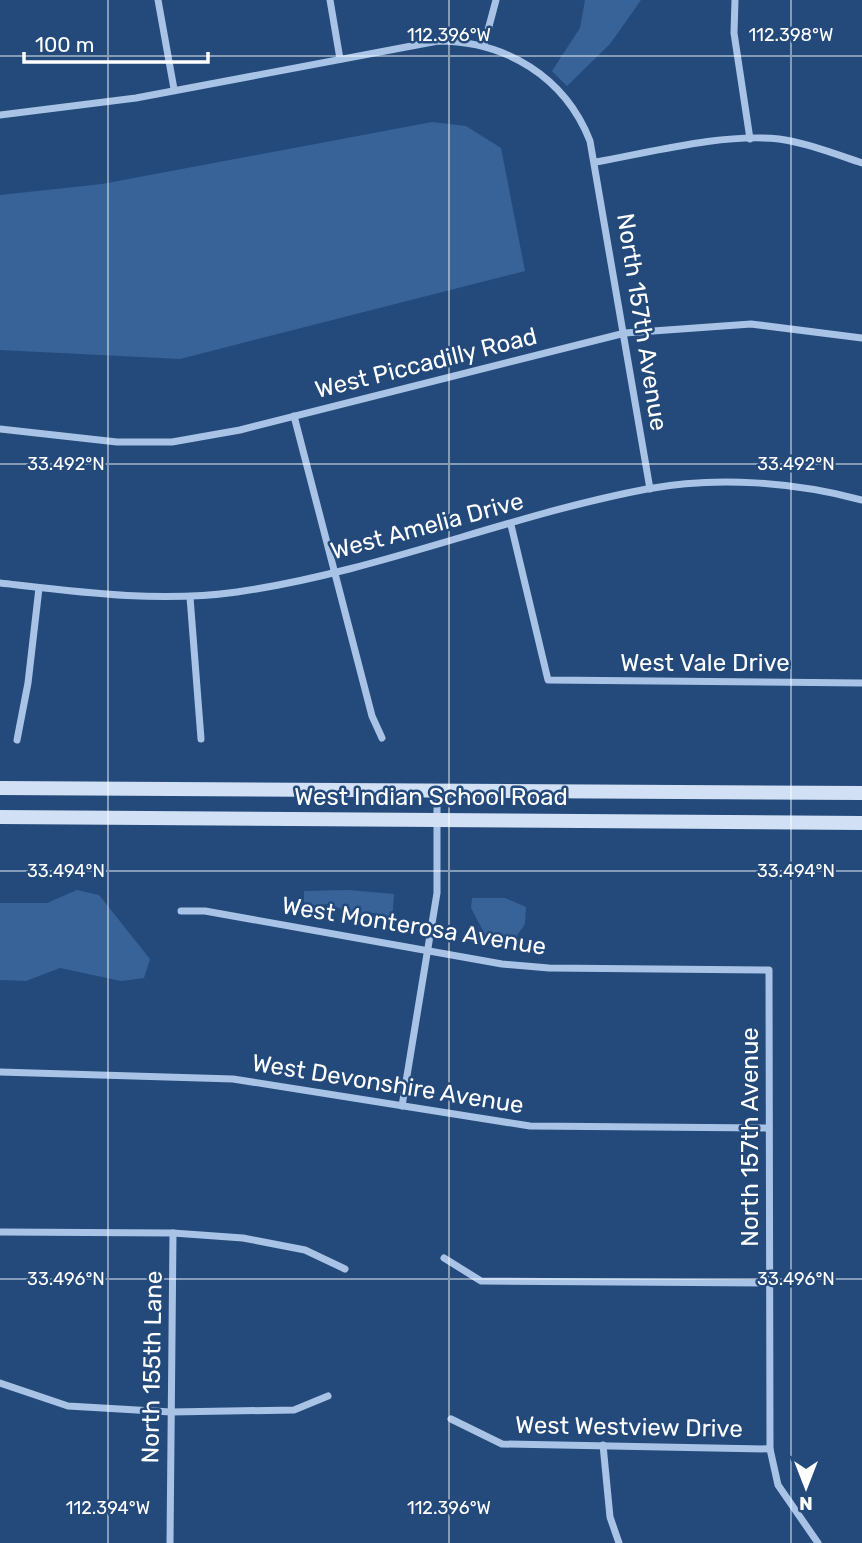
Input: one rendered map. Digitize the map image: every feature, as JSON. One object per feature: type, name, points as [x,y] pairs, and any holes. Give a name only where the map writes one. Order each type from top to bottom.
[{"type":"main road","name":"West Indian School Road","points":[[0,788],[862,793]]},
{"type":"main road","name":"West Indian School Road","points":[[0,817],[862,823]]},
{"type":"street","points":[[158,0],[174,89]]},
{"type":"street","points":[[330,0],[340,59]]},
{"type":"street","points":[[484,45],[496,0]]},
{"type":"street","points":[[735,0],[734,33],[750,139]]},
{"type":"street","name":"North 157th Avenue","points":[[0,115],[110,102],[438,41],[484,45],[529,65],[555,86],[580,118],[596,162],[650,489]]},
{"type":"street","points":[[596,162],[687,146],[750,139],[778,139],[862,163]]},
{"type":"street","name":"West Piccadilly Road","points":[[0,429],[117,442],[172,442],[240,430],[625,333],[751,324],[862,338]]},
{"type":"street","points":[[294,416],[332,571],[372,716],[382,738]]},
{"type":"street","name":"West Amelia Drive","points":[[0,583],[120,596],[190,597],[239,592],[332,571],[650,489],[730,483],[782,485],[862,500]]},
{"type":"street","name":"West Vale Drive","points":[[511,525],[548,680],[862,683]]},
{"type":"street","points":[[17,740],[28,683],[39,588]]},
{"type":"street","points":[[190,597],[201,738]]},
{"type":"street","points":[[402,1106],[438,883],[437,790]]},
{"type":"street","name":"West Monterosa Avenue","points":[[181,911],[205,911],[526,966],[769,970]]},
{"type":"street","name":"North 157th Avenue","points":[[769,970],[770,1449],[778,1485],[818,1543]]},
{"type":"street","name":"West Devonshire Avenue","points":[[0,1072],[233,1079],[530,1126],[769,1128]]},
{"type":"street","points":[[0,1232],[173,1233],[243,1238],[305,1250],[345,1269]]},
{"type":"street","name":"North 155th Lane","points":[[170,1543],[173,1233]]},
{"type":"street","points":[[444,1258],[481,1281],[770,1283]]},
{"type":"street","points":[[0,1383],[68,1406],[171,1412],[294,1410],[328,1396]]},
{"type":"street","name":"West Westview Drive","points":[[451,1419],[502,1444],[770,1449]]},
{"type":"street","points":[[603,1445],[610,1517],[619,1543]]},
{"type":"shaded area","points":[[585,0],[641,0],[610,44],[567,86],[552,71],[580,28]]},
{"type":"shaded area","points":[[432,122],[466,126],[501,148],[525,271],[180,359],[0,350],[0,195],[102,184]]},
{"type":"shaded area","points":[[77,890],[99,895],[150,959],[144,978],[121,981],[60,968],[26,981],[0,980],[0,903],[47,903]]},
{"type":"shaded area","points":[[348,890],[394,894],[392,922],[374,913],[351,913],[329,904],[304,906],[304,891]]},
{"type":"shaded area","points":[[472,898],[505,898],[526,907],[525,924],[516,937],[502,941],[487,938],[471,908]]}]
